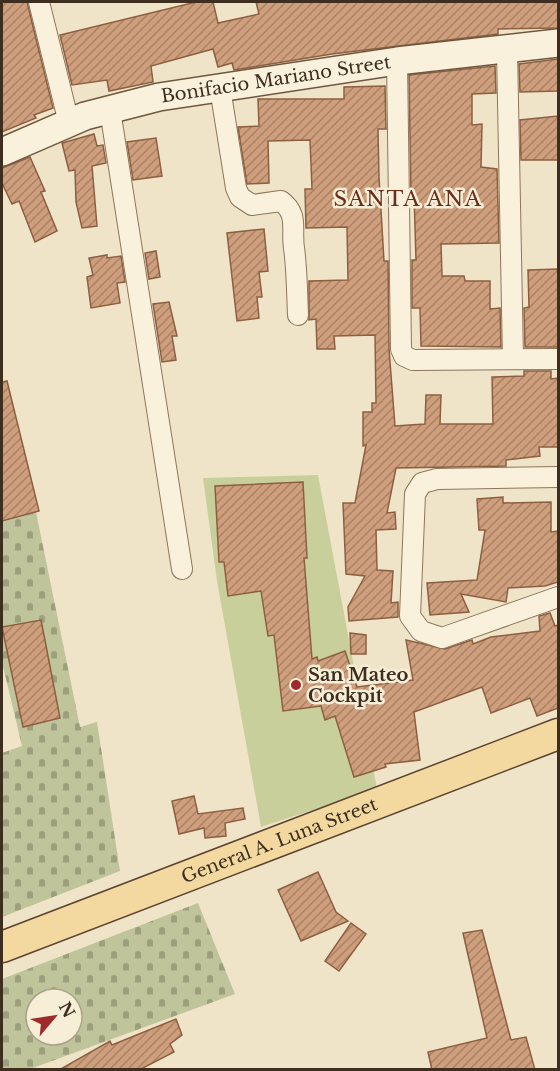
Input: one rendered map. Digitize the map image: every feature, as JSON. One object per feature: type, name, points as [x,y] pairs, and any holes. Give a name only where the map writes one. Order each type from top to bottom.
[{"type":"main road","name":"General A. Luna Street","points":[[2,947],[558,734]]},
{"type":"street","points":[[39,2],[69,123]]},
{"type":"street","name":"Bonifacio Mariano Street","points":[[2,152],[69,123],[159,97],[397,62],[558,43]]},
{"type":"street","points":[[507,50],[513,359]]},
{"type":"street","points":[[397,62],[401,349],[404,357],[413,360],[558,359]]},
{"type":"street","points":[[220,88],[236,188],[240,197],[252,205],[281,201],[292,213],[297,259],[298,315]]},
{"type":"street","points":[[110,110],[182,569]]},
{"type":"street","points":[[558,477],[437,479],[422,483],[415,494],[410,615],[422,632],[442,638],[558,597]]},
{"type":"green space","name":"San Mateo Cockpit","points":[[318,475],[377,789],[261,827],[217,581],[203,478]]},
{"type":"green space","points":[[36,512],[80,727],[97,722],[120,871],[2,917],[2,753],[22,746],[2,662],[2,522]]},
{"type":"green space","points":[[198,903],[235,994],[30,1069],[2,1069],[2,979]]},
{"type":"building","points":[[2,2],[27,2],[53,108],[34,115],[36,118],[2,132]]},
{"type":"building","points":[[196,2],[213,2],[218,23],[259,14],[256,2],[558,2],[558,28],[498,29],[498,34],[332,54],[234,70],[232,63],[218,67],[213,49],[151,66],[153,82],[109,91],[107,80],[72,85],[60,35]]},
{"type":"building","points":[[558,59],[558,91],[520,92],[519,64]]},
{"type":"building","points":[[495,66],[496,93],[472,94],[472,125],[482,124],[481,167],[497,169],[499,243],[441,244],[442,276],[464,276],[465,281],[490,281],[490,309],[500,308],[501,347],[421,346],[420,308],[412,308],[412,260],[416,260],[414,194],[411,194],[409,75]]},
{"type":"building","points":[[385,86],[386,129],[378,129],[379,177],[384,261],[388,261],[389,349],[395,426],[425,424],[426,395],[441,395],[440,424],[493,424],[492,377],[524,376],[524,371],[551,371],[551,379],[558,378],[558,447],[539,447],[540,456],[506,460],[506,466],[396,468],[387,513],[395,512],[396,529],[376,530],[377,570],[393,571],[391,603],[398,602],[398,617],[349,621],[348,607],[365,576],[346,574],[343,503],[355,503],[366,445],[363,446],[363,412],[372,412],[372,403],[376,403],[375,335],[334,336],[335,349],[317,349],[316,319],[309,320],[309,281],[348,280],[347,227],[306,228],[305,189],[312,189],[310,140],[268,141],[269,183],[247,184],[238,127],[259,126],[258,99],[344,99],[344,87]]},
{"type":"building","points":[[558,116],[558,160],[521,160],[520,120]]},
{"type":"building","points":[[94,134],[97,146],[103,145],[106,163],[92,166],[97,226],[82,228],[76,202],[75,170],[69,171],[62,143]]},
{"type":"building","points":[[156,138],[162,176],[133,180],[127,142]]},
{"type":"building","points":[[30,157],[45,191],[41,192],[57,231],[35,242],[19,201],[12,204],[2,183],[2,168]]},
{"type":"building","points":[[264,229],[268,271],[259,272],[262,297],[257,297],[259,318],[237,321],[227,233]]},
{"type":"building","points":[[156,251],[160,277],[149,279],[145,253]]},
{"type":"building","points":[[107,255],[107,258],[121,256],[125,282],[117,283],[120,303],[91,308],[87,277],[93,275],[89,258]]},
{"type":"building","points":[[558,269],[558,347],[525,347],[524,308],[529,307],[528,270]]},
{"type":"building","points":[[169,302],[177,336],[172,336],[176,360],[162,362],[153,304]]},
{"type":"building","points":[[7,381],[39,511],[2,521],[2,382]]},
{"type":"building","points":[[303,482],[307,558],[304,558],[312,659],[317,657],[318,661],[345,651],[357,687],[413,680],[406,640],[445,649],[472,640],[473,644],[491,637],[540,631],[539,616],[550,613],[555,626],[558,625],[558,708],[537,716],[530,698],[491,713],[482,687],[414,712],[420,760],[385,764],[386,767],[354,777],[335,716],[325,720],[321,706],[283,711],[274,635],[268,636],[261,591],[228,596],[224,562],[219,562],[215,486]]},
{"type":"building","points":[[503,497],[503,503],[551,502],[551,532],[558,531],[558,582],[545,586],[508,588],[506,602],[461,594],[469,612],[430,615],[427,583],[477,580],[485,530],[479,530],[477,499]]},
{"type":"building","points":[[41,620],[60,718],[23,727],[2,627]]},
{"type":"building","points":[[350,633],[366,635],[366,654],[351,654]]},
{"type":"building","points":[[194,796],[198,814],[243,808],[245,819],[225,823],[226,836],[205,838],[204,828],[179,834],[172,801]]},
{"type":"building","points":[[318,872],[336,912],[348,921],[301,941],[278,890]]},
{"type":"building","points":[[351,923],[366,934],[339,971],[325,961]]},
{"type":"building","points":[[482,930],[511,1040],[526,1037],[535,1070],[432,1070],[428,1052],[487,1038],[463,933]]},
{"type":"building","points":[[176,1019],[182,1035],[170,1044],[174,1052],[139,1070],[59,1070],[110,1041],[112,1045]]},
{"type":"place","name":"San Mateo Cockpit","points":[[296,685]]},
{"type":"district","name":"SANTA ANA","points":[[408,199]]}]
